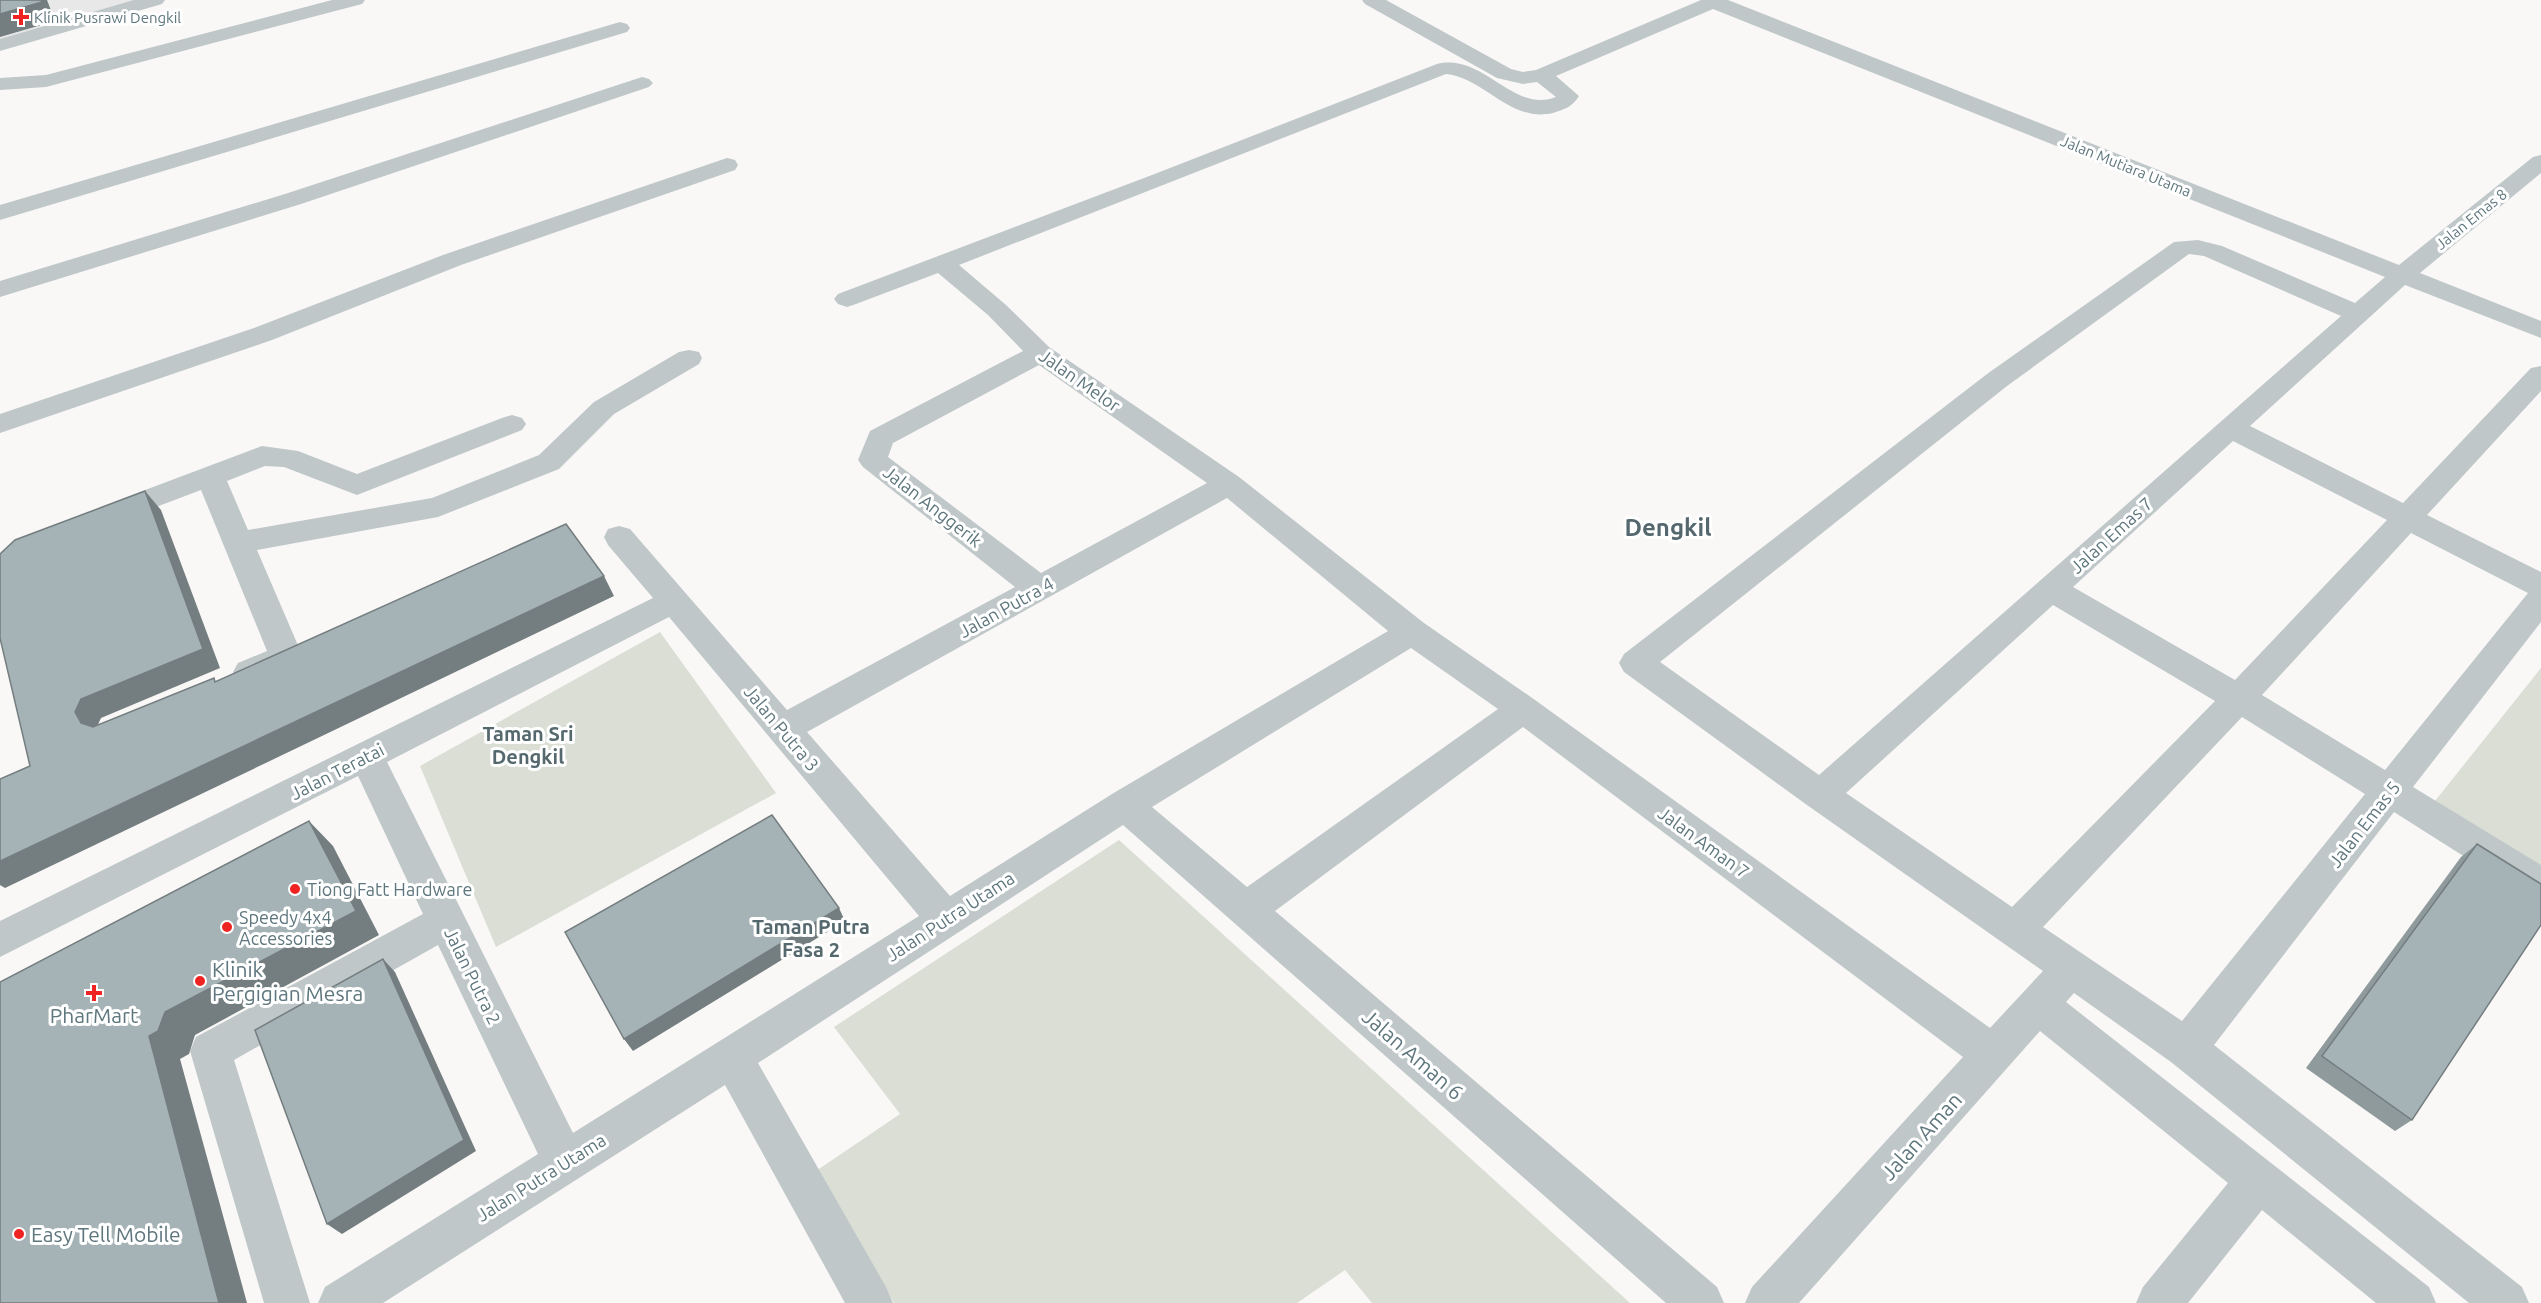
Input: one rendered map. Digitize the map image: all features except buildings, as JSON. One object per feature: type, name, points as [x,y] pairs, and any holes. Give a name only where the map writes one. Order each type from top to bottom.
[{"type":"street","points":[[0,45],[154,0]]},
{"type":"street","points":[[0,84],[46,81],[355,0]]},
{"type":"street","points":[[1372,0],[1504,74],[1523,78],[1541,75],[1715,1]]},
{"type":"street","name":"Jalan Mutiara Utama","points":[[1715,1],[2541,330]]},
{"type":"street","points":[[0,213],[620,28]]},
{"type":"street","points":[[847,299],[1160,180],[1444,68],[1461,69],[1520,103],[1537,108],[1564,102],[1568,96],[1541,75]]},
{"type":"street","points":[[0,289],[293,199],[642,83]]},
{"type":"street","name":"Jalan Emas 8","points":[[2402,275],[2541,163]]},
{"type":"street","points":[[0,424],[263,334],[452,260],[728,165]]},
{"type":"street","points":[[2358,314],[2213,251],[2198,247],[2183,247],[1997,380],[1636,663],[1820,795],[2072,967],[2186,1048],[2502,1302]]},
{"type":"street","name":"Jalan Melor","points":[[941,263],[997,310],[1040,352],[1229,484],[1412,632]]},
{"type":"street","name":"Jalan Emas 7","points":[[1820,795],[2402,275]]},
{"type":"street","name":"Jalan Anggerik","points":[[1040,352],[880,438],[873,460],[1040,589]]},
{"type":"street","points":[[238,543],[438,507],[549,462],[604,408],[689,358]]},
{"type":"street","points":[[2016,929],[2239,698],[2541,374]]},
{"type":"street","points":[[88,523],[262,456],[288,458],[357,485],[512,423]]},
{"type":"street","points":[[2230,428],[2541,586]]},
{"type":"street","points":[[210,476],[286,657],[222,684]]},
{"type":"street","name":"Jalan Putra 4","points":[[782,729],[1229,484]]},
{"type":"street","name":"Jalan Putra 3","points":[[619,537],[945,918]]},
{"type":"street","points":[[2050,589],[2239,698],[2541,885]]},
{"type":"street","name":"Jalan Emas 5","points":[[2186,1048],[2541,599]]},
{"type":"street","name":"Jalan Teratai","points":[[0,940],[674,601]]},
{"type":"street","name":"Jalan Aman 7","points":[[1412,632],[1523,709],[1994,1055]]},
{"type":"street","name":"Jalan Putra Utama","points":[[341,1303],[732,1057],[945,918],[1125,805],[1412,632]]},
{"type":"street","points":[[1246,910],[1523,709]]},
{"type":"street","name":"Jalan Putra 2","points":[[366,756],[564,1162]]},
{"type":"street","name":"Jalan Aman 6","points":[[1125,805],[1701,1303]]},
{"type":"street","points":[[287,1303],[211,1051],[446,921]]},
{"type":"street","name":"Jalan Aman","points":[[1768,1303],[2072,967]]},
{"type":"street","points":[[2039,1005],[2413,1303]]},
{"type":"street","points":[[732,1057],[870,1303]]},
{"type":"street","points":[[2159,1303],[2258,1180]]},
{"type":"shaded area","points":[[0,0],[146,0],[0,43]]},
{"type":"shaded area","points":[[660,632],[776,793],[496,947],[420,766]]},
{"type":"shaded area","points":[[2541,668],[2541,872],[2431,806]]},
{"type":"shaded area","points":[[1119,840],[1630,1303],[1372,1303],[1345,1270],[1297,1303],[894,1303],[816,1171],[900,1114],[834,1027]]},
{"type":"place","name":"Klinik Pusrawi Dengkil","points":[[21,17]]},
{"type":"place","name":"Tiong Fatt Hardware","points":[[295,889]]},
{"type":"place","name":"Speedy 4x4 Accessories","points":[[227,927]]},
{"type":"place","name":"Klinik Pergigian Mesra","points":[[200,981]]},
{"type":"place","name":"PharMart","points":[[94,993]]},
{"type":"place","name":"Easy Tell Mobile","points":[[19,1234]]},
{"type":"district","name":"Dengkil","points":[[1668,527]]},
{"type":"district","name":"Taman Sri Dengkil","points":[[528,744]]},
{"type":"district","name":"Taman Putra Fasa 2","points":[[811,938]]}]
